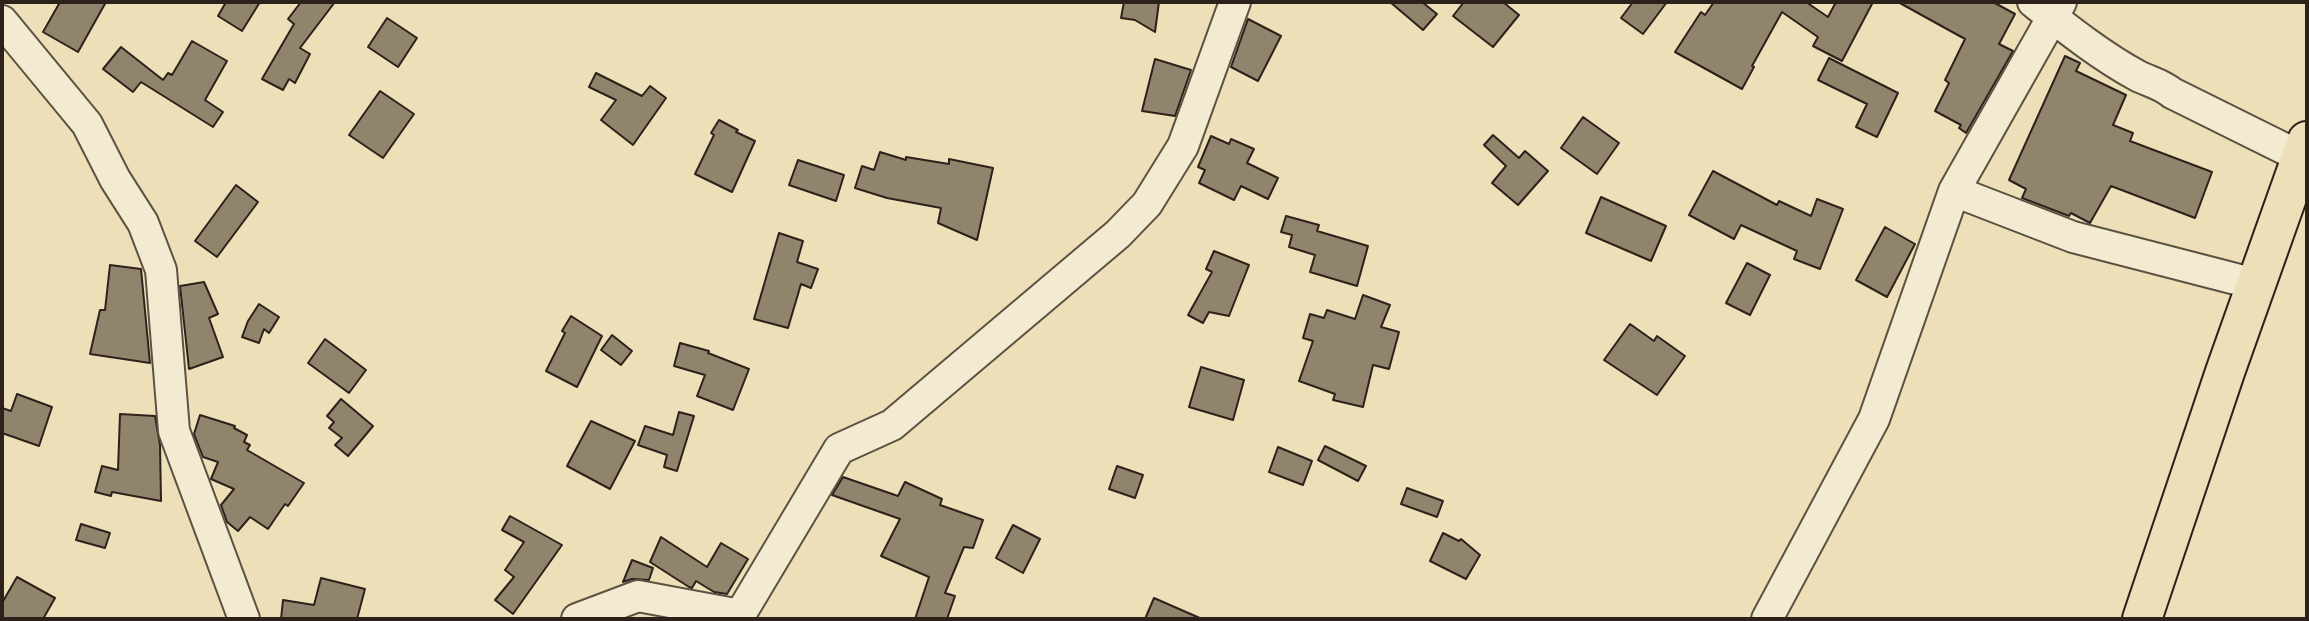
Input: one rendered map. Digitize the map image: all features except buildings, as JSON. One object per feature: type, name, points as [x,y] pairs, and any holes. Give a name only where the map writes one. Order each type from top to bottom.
[{"type":"main road","points":[[2142,619],[2304,149]]},
{"type":"street","points":[[577,619],[638,596],[740,615],[839,449],[892,425],[1118,234],[1147,204],[1183,146],[1235,2]]},
{"type":"street","points":[[1767,619],[1874,419],[1954,191],[2049,7],[2138,76],[2304,149]]},
{"type":"street","points":[[2,21],[87,124],[154,247],[161,270],[174,431],[244,619]]},
{"type":"street","points":[[1954,191],[2073,237],[2255,284]]}]
